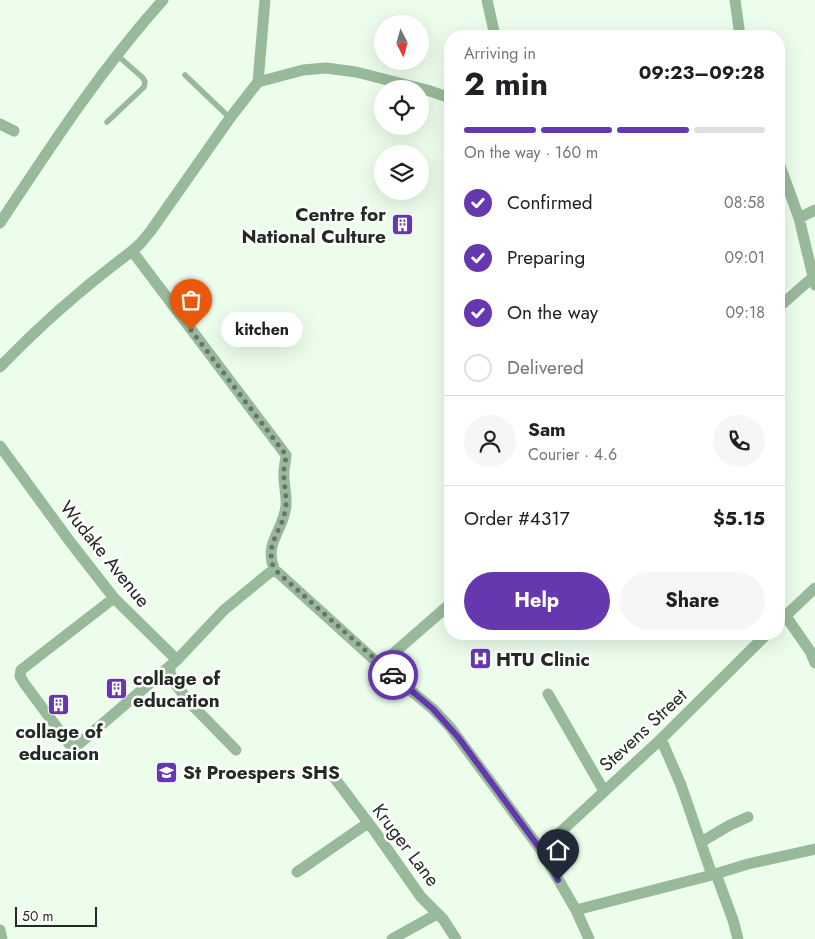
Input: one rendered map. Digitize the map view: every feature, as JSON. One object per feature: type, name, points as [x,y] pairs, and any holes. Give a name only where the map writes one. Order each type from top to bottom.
[{"type":"street","points":[[0,223],[72,116],[139,27],[163,0]]},
{"type":"street","points":[[0,368],[25,341],[61,308],[132,251],[150,232],[230,118],[258,82],[266,0]]},
{"type":"street","points":[[486,0],[494,30]]},
{"type":"street","points":[[735,0],[739,30]]},
{"type":"street","points":[[258,82],[303,70],[326,68],[356,72],[444,96]]},
{"type":"street","points":[[0,124],[14,131]]},
{"type":"street","points":[[785,180],[799,218],[814,281],[785,302]]},
{"type":"street","points":[[799,218],[815,210]]},
{"type":"street","points":[[132,251],[286,455],[284,470],[286,507],[282,525],[270,552],[274,569],[380,665],[433,709],[450,728],[541,850],[576,910],[588,939]]},
{"type":"street","name":"Wudake Avenue","points":[[0,446],[114,598],[173,663]]},
{"type":"street","points":[[114,598],[21,670],[20,676],[24,683],[73,748],[173,663],[224,610],[274,569]]},
{"type":"street","points":[[785,616],[815,588]]},
{"type":"street","points":[[380,665],[444,609]]},
{"type":"street","points":[[785,622],[810,651],[815,663]]},
{"type":"street","name":"Stevens Street","points":[[541,850],[639,761],[761,640]]},
{"type":"street","points":[[173,663],[170,673],[173,681],[191,704],[236,750]]},
{"type":"street","points":[[548,694],[604,791]]},
{"type":"street","points":[[661,739],[733,920],[738,939]]},
{"type":"street","name":"Kruger Lane","points":[[330,772],[422,897],[443,920],[456,939]]},
{"type":"street","points":[[701,842],[748,817]]},
{"type":"street","points":[[297,872],[368,823]]},
{"type":"street","points":[[576,910],[748,864],[815,849]]},
{"type":"street","points":[[392,939],[437,914]]},
{"type":"street","points":[[0,930],[2,939]]},
{"type":"lane","points":[[107,122],[144,87],[143,78],[118,55]]},
{"type":"lane","points":[[185,75],[230,118]]},
{"type":"way so far","points":[[191,330],[286,455],[284,470],[286,507],[282,525],[270,552],[274,569],[393,675]]},
{"type":"place","name":"Centre for National Culture","points":[[402,225]]},
{"type":"place","name":"kitchen","points":[[191,330]]},
{"type":"place","name":"HTU Clinic","points":[[480,659]]},
{"type":"place","name":"collage of education","points":[[117,689]]},
{"type":"place","name":"collage of educaion","points":[[59,705]]},
{"type":"place","name":"St Proespers SHS","points":[[167,772]]},
{"type":"route","points":[[393,675],[433,709],[458,737],[541,850],[558,880]]}]
